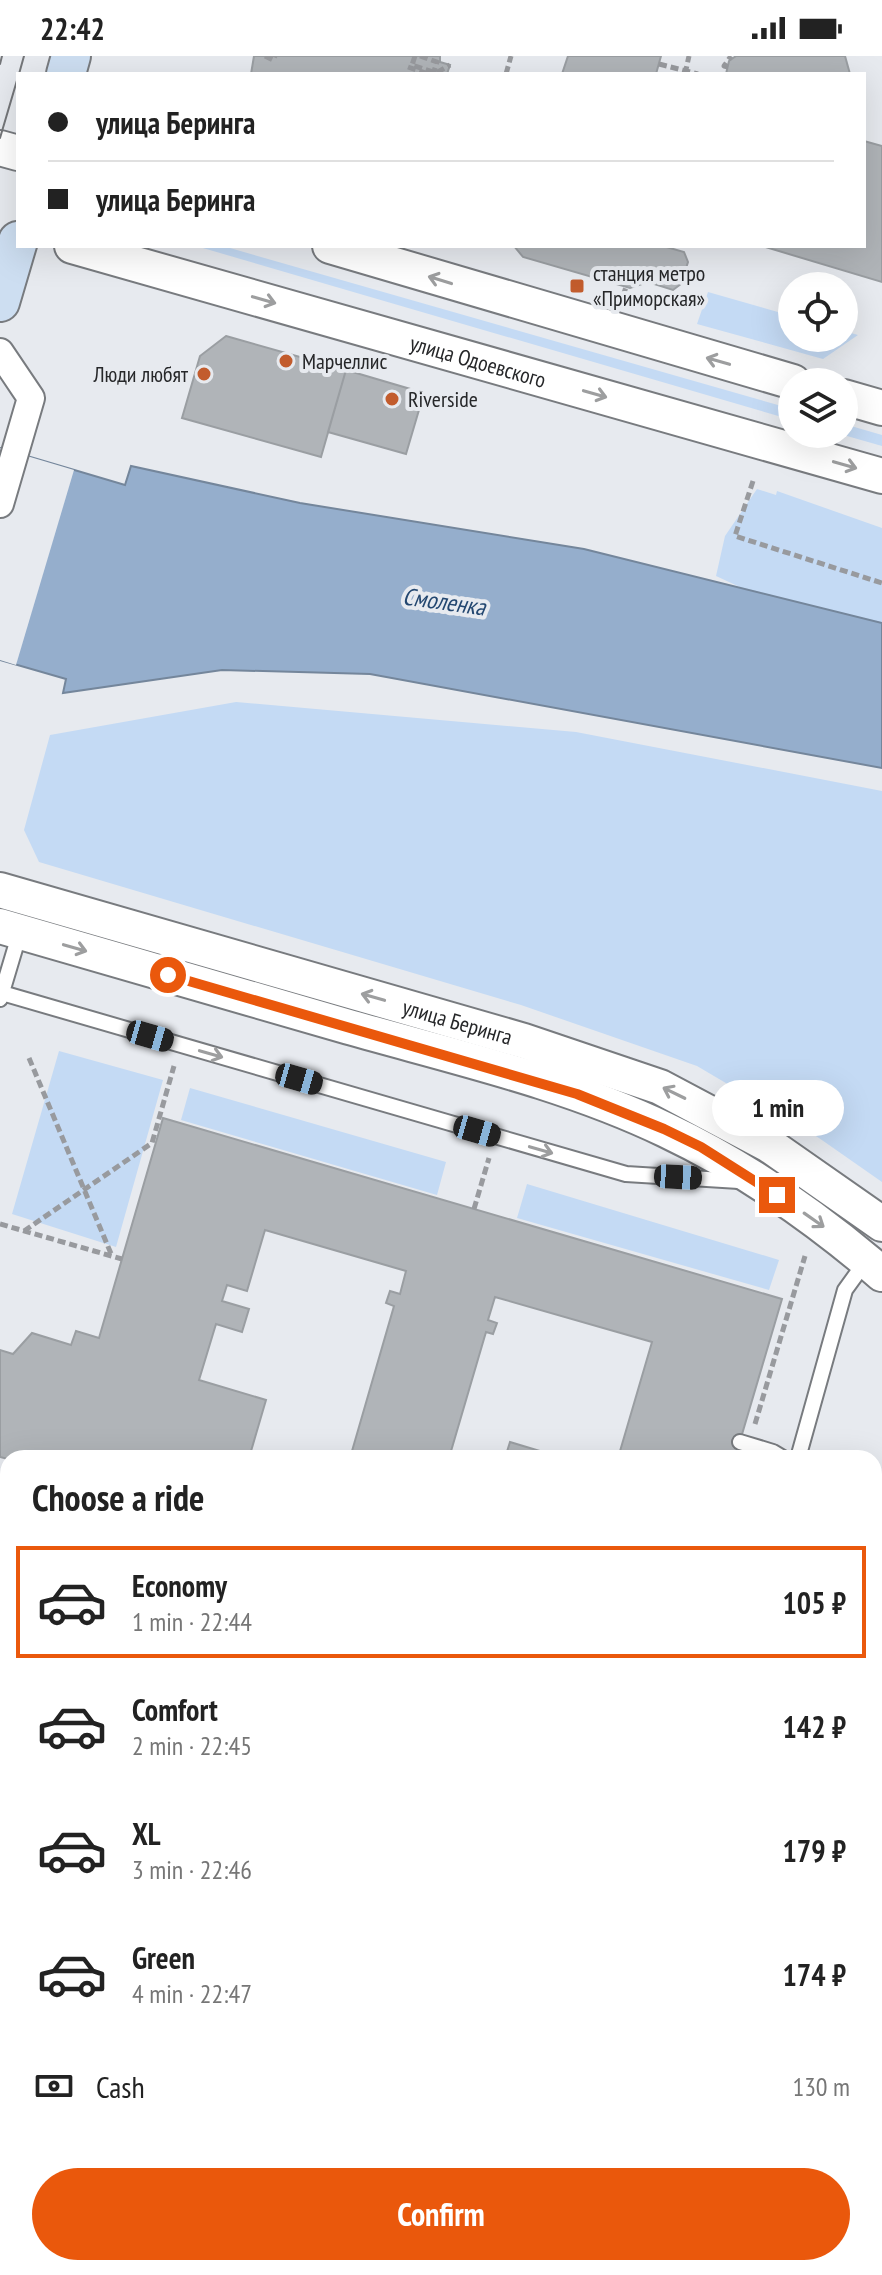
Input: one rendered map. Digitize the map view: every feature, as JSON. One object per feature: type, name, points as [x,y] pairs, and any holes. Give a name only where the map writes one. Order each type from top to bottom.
[{"type":"main road","points":[[0,302],[16,248]]},
{"type":"street","name":"улица Одоевского","points":[[79,248],[882,476]]},
{"type":"street","points":[[337,248],[778,378]]},
{"type":"street","points":[[0,352],[31,398],[0,504]]},
{"type":"street","points":[[858,401],[882,408]]},
{"type":"street","name":"улица Беринга","points":[[0,890],[524,1041],[660,1087],[769,1145],[882,1224]]},
{"type":"street","name":"улица Беринга","points":[[10,929],[577,1094],[701,1147],[837,1236],[874,1267]]},
{"type":"lane","points":[[10,929],[1,996],[626,1174],[758,1182]]},
{"type":"lane","points":[[800,1450],[845,1290],[874,1267]]},
{"type":"lane","points":[[744,1443],[767,1450]]},
{"type":"path","points":[[265,56],[273,60],[275,56]]},
{"type":"path","points":[[432,72],[437,62],[418,56],[412,65],[433,72]]},
{"type":"path","points":[[659,64],[685,72],[689,56]]},
{"type":"path","points":[[728,67],[724,66],[731,56]]},
{"type":"path","points":[[438,72],[450,65]]},
{"type":"path","points":[[408,67],[424,72]]},
{"type":"path","points":[[623,296],[626,287]]},
{"type":"path","points":[[753,481],[735,536],[882,583]]},
{"type":"path","points":[[29,1058],[112,1256]]},
{"type":"path","points":[[24,1231],[152,1143],[175,1065]]},
{"type":"path","points":[[474,1209],[489,1158]]},
{"type":"path","points":[[0,1224],[122,1259]]},
{"type":"path","points":[[744,1443],[805,1256]]},
{"type":"shaded area","points":[[203,248],[230,248],[778,405],[778,416]]},
{"type":"shaded area","points":[[708,292],[778,312],[778,346],[697,324]]},
{"type":"shaded area","points":[[798,352],[833,352],[823,359]]},
{"type":"shaded area","points":[[858,428],[882,435],[882,446],[858,439]]},
{"type":"shaded area","points":[[757,489],[776,495],[777,491],[882,528],[882,632],[742,588],[716,576],[725,536]]},
{"type":"shaded area","points":[[236,702],[576,732],[882,791],[882,1182],[819,1138],[697,1066],[521,1005],[39,862],[24,830],[50,735]]},
{"type":"shaded area","points":[[59,1051],[163,1080],[116,1247],[12,1214]]},
{"type":"shaded area","points":[[190,1088],[446,1162],[437,1195],[181,1120]]},
{"type":"shaded area","points":[[527,1184],[779,1260],[769,1290],[517,1218]]},
{"type":"water","name":"Смоленка","points":[[0,448],[125,485],[131,466],[300,503],[584,549],[882,623],[882,768],[370,674],[222,670],[63,693],[66,679],[0,660]]},
{"type":"pier","points":[[0,448],[74,470],[16,665],[0,660]]},
{"type":"building","points":[[254,56],[440,56],[440,62],[450,65],[448,72],[251,72]]},
{"type":"building","points":[[568,56],[661,56],[657,72],[563,72]]},
{"type":"building","points":[[736,56],[845,56],[849,72],[726,72],[729,61]]},
{"type":"building","points":[[866,142],[882,146],[882,282],[858,275],[858,272],[849,272],[769,248],[866,248]]},
{"type":"building","points":[[516,248],[670,248],[684,252],[688,262],[681,284],[673,290],[648,282],[630,288],[523,257]]},
{"type":"building","points":[[226,336],[346,370],[321,457],[182,418],[200,356]]},
{"type":"building","points":[[346,370],[424,393],[406,454],[328,432]]},
{"type":"building","points":[[163,1118],[782,1299],[737,1450],[620,1450],[652,1342],[495,1297],[488,1320],[497,1323],[493,1334],[486,1332],[451,1450],[352,1450],[394,1306],[386,1303],[390,1291],[400,1294],[406,1271],[265,1230],[247,1291],[227,1285],[222,1301],[249,1309],[242,1332],[216,1324],[199,1380],[266,1400],[251,1450],[0,1450],[0,1350],[13,1354],[32,1333],[71,1345],[76,1331],[99,1338]]},
{"type":"building","points":[[510,1442],[536,1450],[508,1450]]},
{"type":"tram line","points":[[0,64],[2,56]]},
{"type":"tram line","points":[[20,72],[24,56]]},
{"type":"tram line","points":[[0,138],[16,84]]},
{"type":"place","name":"станция метро «Приморская»","points":[[577,286]]},
{"type":"place","name":"Марчеллис","points":[[286,361]]},
{"type":"place","name":"Люди любят","points":[[204,374]]},
{"type":"place","name":"Riverside","points":[[392,399]]},
{"type":"route","points":[[168,975],[577,1094],[701,1147],[777,1195]]}]
